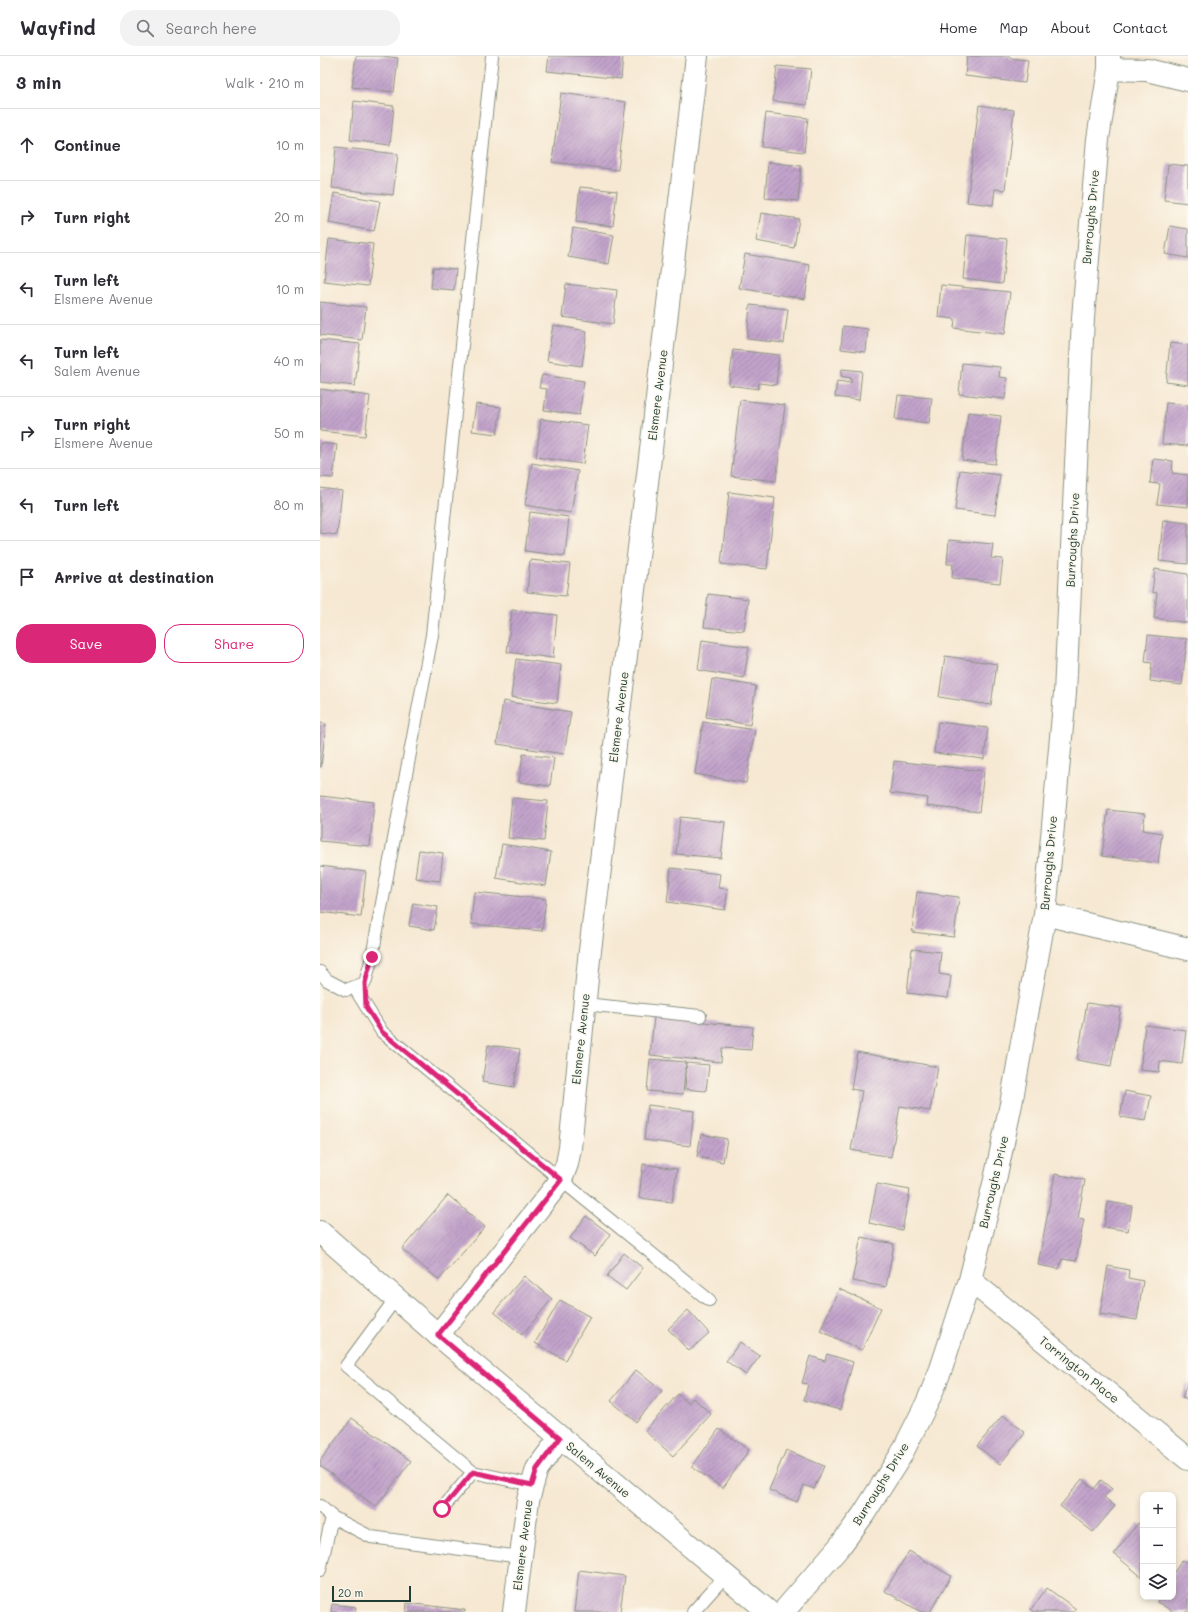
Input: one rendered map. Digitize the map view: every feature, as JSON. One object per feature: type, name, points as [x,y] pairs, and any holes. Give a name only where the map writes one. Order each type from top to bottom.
[{"type":"street","name":"Elsmere Avenue","points":[[438,1335],[561,1180],[567,1164],[697,56]]},
{"type":"street","points":[[1109,63],[1188,80]]},
{"type":"street","name":"Burroughs Drive","points":[[783,1612],[840,1546],[863,1515],[901,1455],[928,1401],[941,1369],[970,1280],[1012,1104],[1045,914],[1065,693],[1083,318],[1098,139],[1109,63]]},
{"type":"street","points":[[1045,914],[1188,948]]},
{"type":"street","name":"Salem Avenue","points":[[320,1232],[438,1335],[769,1612]]},
{"type":"street","name":"Torrington Place","points":[[970,1280],[1188,1459]]},
{"type":"street","name":"Elsmere Avenue","points":[[514,1612],[528,1500],[537,1469],[560,1438]]},
{"type":"lane","points":[[366,1007],[365,983],[374,949],[432,635],[492,56]]},
{"type":"lane","points":[[320,972],[327,980],[346,990],[365,983]]},
{"type":"lane","points":[[354,987],[382,1032],[709,1300]]},
{"type":"lane","points":[[585,1004],[700,1016]]},
{"type":"lane","points":[[396,1298],[346,1366],[473,1472],[532,1485]]},
{"type":"lane","points":[[442,1509],[473,1472]]},
{"type":"lane","points":[[320,1506],[332,1517],[371,1537],[521,1557]]},
{"type":"lane","points":[[320,1570],[332,1517]]},
{"type":"lane","points":[[693,1612],[725,1576]]},
{"type":"building","points":[[356,56],[383,56],[398,58],[394,92],[352,87]]},
{"type":"building","points":[[549,56],[623,56],[621,79],[547,71]]},
{"type":"building","points":[[967,56],[1010,56],[1010,58],[1028,60],[1025,83],[965,76]]},
{"type":"building","points":[[777,66],[811,69],[807,105],[773,101]]},
{"type":"building","points":[[561,93],[626,102],[618,170],[552,162]]},
{"type":"building","points":[[354,101],[394,106],[390,145],[350,140]]},
{"type":"building","points":[[979,105],[1014,110],[1005,190],[995,189],[993,205],[967,202]]},
{"type":"building","points":[[766,113],[808,118],[804,152],[762,147]]},
{"type":"building","points":[[336,147],[398,154],[393,195],[332,188]]},
{"type":"building","points":[[768,162],[801,166],[798,201],[765,198]]},
{"type":"building","points":[[1168,164],[1188,166],[1188,203],[1164,200]]},
{"type":"building","points":[[580,187],[617,191],[613,226],[576,222]]},
{"type":"building","points":[[334,193],[380,201],[374,231],[329,223]]},
{"type":"building","points":[[761,213],[799,219],[794,248],[756,241]]},
{"type":"building","points":[[1170,226],[1188,229],[1188,258],[1165,254]]},
{"type":"building","points":[[573,228],[614,235],[609,264],[568,257]]},
{"type":"building","points":[[967,235],[1007,239],[1002,284],[963,279]]},
{"type":"building","points":[[329,239],[373,244],[368,286],[324,281]]},
{"type":"building","points":[[745,254],[810,265],[805,299],[739,288]]},
{"type":"building","points":[[433,267],[456,269],[454,290],[431,288]]},
{"type":"building","points":[[566,284],[617,290],[613,324],[562,317]]},
{"type":"building","points":[[941,285],[1010,292],[1005,334],[954,328],[955,319],[938,317]]},
{"type":"building","points":[[320,302],[366,307],[362,340],[320,335]]},
{"type":"building","points":[[750,305],[788,309],[784,343],[747,339]]},
{"type":"building","points":[[553,325],[587,331],[582,366],[547,361]]},
{"type":"building","points":[[843,326],[868,329],[866,352],[841,349]]},
{"type":"building","points":[[320,340],[360,344],[355,386],[320,382]]},
{"type":"building","points":[[1170,343],[1188,345],[1188,385],[1166,382]]},
{"type":"building","points":[[733,350],[779,355],[776,385],[759,383],[758,389],[729,385]]},
{"type":"building","points":[[962,363],[1000,367],[999,377],[1007,378],[1005,399],[959,394]]},
{"type":"building","points":[[842,369],[862,371],[859,400],[835,397],[837,381],[851,383],[851,378],[841,376]]},
{"type":"building","points":[[542,375],[584,381],[579,415],[544,410],[547,389],[539,388]]},
{"type":"building","points":[[320,389],[370,396],[365,436],[320,431]]},
{"type":"building","points":[[898,395],[932,398],[929,423],[895,419]]},
{"type":"building","points":[[740,400],[785,405],[776,481],[731,476]]},
{"type":"building","points":[[1166,403],[1188,405],[1188,446],[1162,444]]},
{"type":"building","points":[[476,404],[501,407],[497,434],[472,431]]},
{"type":"building","points":[[968,412],[1001,416],[995,464],[962,460]]},
{"type":"building","points":[[541,419],[588,425],[583,464],[536,457]]},
{"type":"building","points":[[320,443],[337,445],[333,478],[320,477]]},
{"type":"building","points":[[1153,459],[1173,461],[1172,473],[1188,475],[1188,507],[1157,504],[1160,484],[1150,483]]},
{"type":"building","points":[[532,463],[578,471],[571,513],[525,505]]},
{"type":"building","points":[[960,470],[1000,475],[995,515],[955,510]]},
{"type":"building","points":[[320,488],[342,491],[337,535],[320,533]]},
{"type":"building","points":[[729,492],[775,498],[767,569],[721,564]]},
{"type":"building","points":[[530,512],[569,517],[565,556],[525,551]]},
{"type":"building","points":[[1163,520],[1188,523],[1188,564],[1159,561]]},
{"type":"building","points":[[949,540],[993,544],[991,558],[1003,559],[1000,583],[952,578],[953,564],[947,564]]},
{"type":"building","points":[[530,560],[570,564],[566,596],[527,592]]},
{"type":"building","points":[[1155,569],[1188,574],[1188,623],[1154,618],[1157,593],[1152,592]]},
{"type":"building","points":[[708,594],[748,599],[744,631],[704,627]]},
{"type":"building","points":[[512,610],[557,615],[553,658],[507,652]]},
{"type":"building","points":[[1148,635],[1187,639],[1182,685],[1150,681],[1152,663],[1145,662]]},
{"type":"building","points":[[702,640],[749,647],[744,678],[698,670]]},
{"type":"building","points":[[945,656],[997,664],[991,705],[939,697]]},
{"type":"building","points":[[516,659],[561,665],[557,703],[511,697]]},
{"type":"building","points":[[712,679],[756,686],[750,725],[706,717]]},
{"type":"building","points":[[503,701],[571,712],[564,754],[497,744]]},
{"type":"building","points":[[703,722],[755,730],[746,783],[695,774]]},
{"type":"building","points":[[938,722],[988,728],[984,759],[934,753]]},
{"type":"building","points":[[320,723],[326,724],[321,767],[320,767]]},
{"type":"building","points":[[523,754],[554,758],[550,786],[519,782]]},
{"type":"building","points":[[894,761],[984,771],[979,812],[927,806],[928,798],[890,793]]},
{"type":"building","points":[[320,796],[374,802],[370,846],[320,841]]},
{"type":"building","points":[[512,798],[548,801],[544,841],[508,838]]},
{"type":"building","points":[[1108,810],[1145,814],[1143,830],[1162,833],[1158,863],[1102,856]]},
{"type":"building","points":[[680,817],[725,822],[721,858],[676,854]]},
{"type":"building","points":[[502,844],[551,852],[546,886],[496,878]]},
{"type":"building","points":[[419,850],[443,853],[440,881],[415,878]]},
{"type":"building","points":[[320,866],[366,872],[361,917],[320,912]]},
{"type":"building","points":[[671,868],[720,874],[718,888],[728,889],[725,910],[667,902]]},
{"type":"building","points":[[474,892],[546,899],[542,931],[471,924]]},
{"type":"building","points":[[917,892],[959,897],[954,937],[912,932]]},
{"type":"building","points":[[413,903],[438,907],[434,930],[409,926]]},
{"type":"building","points":[[912,949],[941,952],[939,974],[951,976],[948,998],[907,993]]},
{"type":"building","points":[[1087,1003],[1121,1008],[1111,1066],[1077,1060]]},
{"type":"building","points":[[654,1017],[753,1027],[751,1050],[722,1048],[721,1062],[650,1055]]},
{"type":"building","points":[[1145,1025],[1186,1030],[1182,1064],[1160,1061],[1159,1072],[1140,1070]]},
{"type":"building","points":[[488,1045],[520,1049],[514,1087],[482,1082]]},
{"type":"building","points":[[857,1052],[938,1067],[930,1111],[900,1106],[891,1157],[851,1150],[862,1091],[851,1089]]},
{"type":"building","points":[[650,1059],[686,1062],[683,1094],[647,1091]]},
{"type":"building","points":[[687,1063],[709,1065],[706,1091],[685,1089]]},
{"type":"building","points":[[1125,1091],[1151,1096],[1146,1121],[1120,1117]]},
{"type":"building","points":[[648,1105],[694,1111],[690,1146],[644,1140]]},
{"type":"building","points":[[701,1134],[727,1139],[723,1162],[697,1157]]},
{"type":"building","points":[[643,1164],[677,1169],[672,1202],[639,1198]]},
{"type":"building","points":[[1055,1174],[1085,1180],[1078,1218],[1084,1219],[1076,1261],[1062,1259],[1059,1269],[1038,1265]]},
{"type":"building","points":[[877,1184],[910,1190],[902,1230],[869,1223]]},
{"type":"building","points":[[448,1195],[485,1227],[439,1280],[402,1249]]},
{"type":"building","points":[[1108,1202],[1132,1206],[1128,1231],[1104,1227]]},
{"type":"building","points":[[586,1216],[610,1234],[595,1256],[570,1238]]},
{"type":"building","points":[[861,1237],[894,1244],[886,1287],[852,1281]]},
{"type":"building","points":[[624,1253],[643,1268],[626,1290],[607,1276]]},
{"type":"building","points":[[1108,1266],[1129,1270],[1128,1278],[1143,1281],[1137,1320],[1100,1314]]},
{"type":"building","points":[[524,1276],[552,1299],[522,1335],[494,1312]]},
{"type":"building","points":[[839,1289],[881,1308],[862,1350],[820,1331]]},
{"type":"building","points":[[560,1300],[590,1317],[565,1360],[535,1343]]},
{"type":"building","points":[[688,1310],[709,1333],[689,1351],[668,1329]]},
{"type":"building","points":[[740,1342],[760,1356],[746,1375],[726,1361]]},
{"type":"building","points":[[827,1354],[853,1362],[840,1410],[804,1400],[808,1384],[802,1383],[810,1356],[825,1361]]},
{"type":"building","points":[[636,1370],[662,1391],[636,1422],[611,1401]]},
{"type":"building","points":[[1188,1381],[1188,1400],[1182,1398]]},
{"type":"building","points":[[678,1394],[688,1403],[693,1398],[711,1414],[673,1456],[645,1431]]},
{"type":"building","points":[[1003,1415],[1025,1433],[1000,1464],[977,1446]]},
{"type":"building","points":[[352,1418],[411,1461],[376,1507],[320,1466],[320,1461]]},
{"type":"building","points":[[719,1429],[749,1450],[723,1488],[692,1467]]},
{"type":"building","points":[[786,1450],[824,1466],[814,1489],[804,1485],[797,1502],[769,1490]]},
{"type":"building","points":[[1082,1479],[1094,1489],[1101,1480],[1112,1489],[1104,1497],[1115,1506],[1093,1532],[1060,1506]]},
{"type":"building","points":[[1138,1523],[1140,1525],[1140,1575],[1114,1554]]},
{"type":"building","points":[[909,1551],[951,1576],[930,1612],[921,1612],[885,1591]]},
{"type":"building","points":[[1182,1560],[1188,1563],[1188,1612],[1174,1612],[1157,1602],[1158,1600],[1176,1600],[1176,1569]]},
{"type":"building","points":[[579,1570],[625,1576],[620,1612],[574,1612]]},
{"type":"building","points":[[1047,1588],[1076,1609],[1074,1612],[1035,1612],[1031,1609]]},
{"type":"building","points":[[407,1603],[465,1610],[465,1612],[406,1612]]},
{"type":"building","points":[[332,1604],[356,1607],[355,1612],[331,1612]]},
{"type":"route","points":[[372,957],[365,983],[366,1007],[382,1032],[561,1180],[438,1335],[560,1438],[537,1469],[532,1485],[473,1472],[442,1509]]}]
